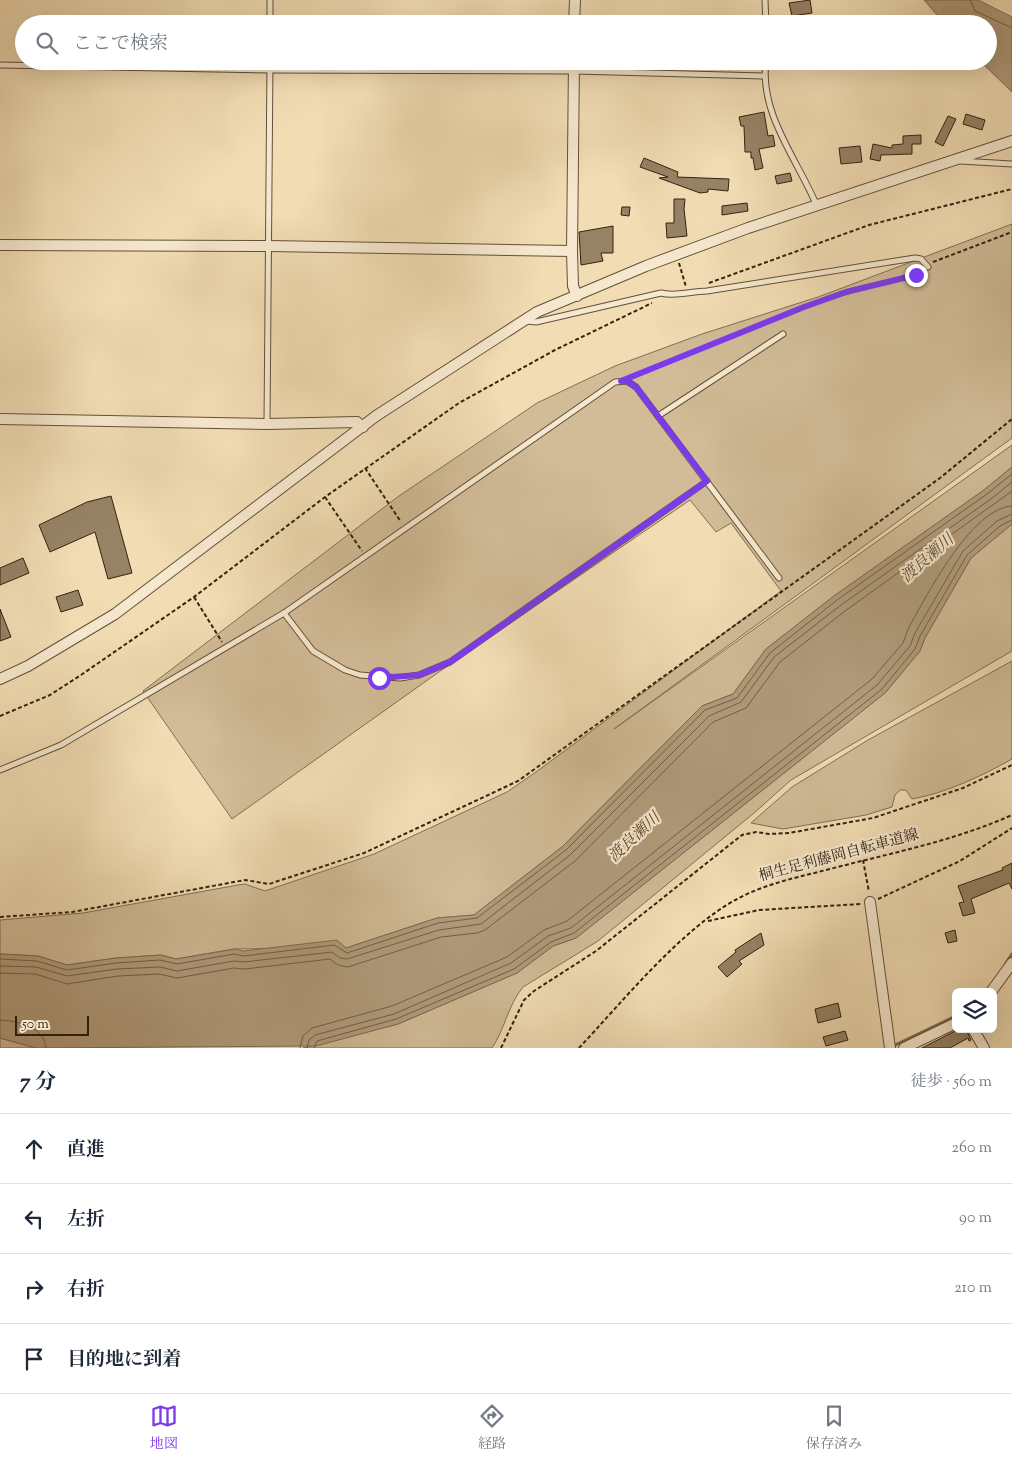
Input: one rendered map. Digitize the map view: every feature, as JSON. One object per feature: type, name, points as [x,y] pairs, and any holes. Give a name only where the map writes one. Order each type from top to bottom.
[{"type":"street","points":[[574,0],[574,15]]},
{"type":"street","points":[[574,70],[572,251],[573,286],[577,296]]},
{"type":"street","points":[[0,679],[36,662],[115,614],[363,427],[426,382],[537,312],[676,255],[816,204],[1012,141]]},
{"type":"street","points":[[0,245],[268,246],[572,251]]},
{"type":"street","points":[[0,420],[267,424],[357,422],[363,427]]},
{"type":"street","points":[[870,902],[890,1048]]},
{"type":"street","points":[[994,988],[1012,963]]},
{"type":"street","points":[[904,1048],[952,1025]]},
{"type":"street","points":[[975,1033],[984,1048]]},
{"type":"lane","points":[[270,0],[270,15]]},
{"type":"lane","points":[[766,0],[766,15]]},
{"type":"lane","points":[[0,65],[15,65]]},
{"type":"lane","points":[[267,424],[270,70]]},
{"type":"lane","points":[[650,70],[764,76]]},
{"type":"lane","points":[[765,70],[764,76],[776,124],[816,204]]},
{"type":"lane","points":[[952,161],[1012,164]]},
{"type":"lane","points":[[521,321],[536,322],[662,293],[673,296],[687,291],[707,291],[915,258],[921,259],[928,267]]},
{"type":"lane","points":[[658,416],[783,334]]},
{"type":"lane","points":[[0,770],[61,745],[284,613],[611,384],[621,381],[627,381],[636,387],[780,578]]},
{"type":"lane","points":[[284,613],[313,651],[345,670],[379,678],[419,675],[450,662],[707,481]]},
{"type":"path","points":[[714,281],[869,225],[1012,189]]},
{"type":"path","points":[[621,381],[804,307],[846,292],[916,275],[933,262],[1012,232]]},
{"type":"path","points":[[676,255],[687,291]]},
{"type":"path","points":[[0,716],[50,695],[194,597],[365,468],[459,403],[515,370],[658,300]]},
{"type":"path","points":[[0,917],[72,912],[245,880],[268,884],[364,853],[518,781],[940,478],[1012,419]]},
{"type":"path","points":[[365,468],[405,528]]},
{"type":"path","points":[[325,498],[365,556]]},
{"type":"path","points":[[194,597],[217,634]]},
{"type":"path","points":[[502,1048],[520,1007],[534,991],[596,951],[742,836],[756,832],[769,834],[789,833],[873,818],[962,788],[1012,765]]},
{"type":"path","name":"桐生足利藤岡自転車道線","points":[[579,1048],[648,974],[724,907],[760,889],[955,836],[1012,815]]},
{"type":"path","points":[[705,922],[759,910],[860,905],[870,902],[960,861],[1012,828]]},
{"type":"path","points":[[863,860],[870,902]]},
{"type":"shaded area","points":[[1012,224],[1012,438],[614,729],[1012,445],[1012,467],[984,490],[834,596],[766,649],[733,694],[702,706],[562,847],[474,915],[437,918],[346,948],[234,949],[176,959],[161,955],[116,958],[67,965],[38,956],[0,954],[0,920],[83,913],[245,884],[265,891],[374,854],[507,792],[536,772],[781,591],[731,523],[716,532],[690,500],[436,674],[232,819],[143,691],[399,496],[537,403],[615,366],[702,334],[818,297]]},
{"type":"shaded area","points":[[1012,524],[1012,651],[791,780],[754,813],[598,941],[523,987],[514,1001],[492,1048],[303,1048],[398,1024],[517,973],[553,946],[576,938],[885,693],[920,651],[925,638],[971,558]]},
{"type":"shaded area","points":[[1012,661],[1012,759],[988,772],[938,793],[912,799],[906,790],[900,790],[895,795],[892,807],[866,815],[783,829],[751,823],[792,787],[868,740]]},
{"type":"shaded area","points":[[0,1038],[36,1048],[0,1048]]},
{"type":"water","points":[[924,0],[978,0],[1012,17],[1012,92],[989,70],[997,70],[997,15],[937,15]]},
{"type":"water","name":"渡良瀬川","points":[[1012,467],[1012,524],[971,558],[925,638],[920,651],[885,693],[576,938],[553,946],[517,973],[398,1024],[316,1046],[36,1048],[0,1038],[0,954],[38,956],[67,965],[116,958],[161,955],[176,959],[235,949],[243,951],[337,940],[346,948],[437,918],[474,915],[562,847],[702,706],[733,694],[766,649],[834,596],[984,490]]},
{"type":"building","points":[[810,0],[812,13],[792,15],[789,3]]},
{"type":"building","points":[[764,112],[768,136],[773,135],[775,146],[759,149],[763,168],[755,170],[751,152],[745,152],[744,126],[741,126],[739,117]]},
{"type":"building","points":[[966,114],[985,120],[982,130],[963,124]]},
{"type":"building","points":[[948,116],[956,119],[943,146],[935,142]]},
{"type":"building","points":[[921,135],[921,144],[912,144],[912,154],[881,155],[880,161],[870,159],[873,144],[892,148],[892,145],[903,144],[903,136]]},
{"type":"building","points":[[860,146],[862,162],[841,164],[839,148]]},
{"type":"building","points":[[644,158],[678,172],[677,177],[729,179],[728,191],[708,189],[708,192],[700,193],[659,178],[668,177],[640,167]]},
{"type":"building","points":[[790,173],[792,181],[777,184],[775,176]]},
{"type":"building","points":[[674,199],[685,199],[684,209],[687,236],[667,238],[666,223],[674,223]]},
{"type":"building","points":[[747,203],[748,211],[722,215],[722,206]]},
{"type":"building","points":[[622,207],[630,207],[629,216],[621,215]]},
{"type":"building","points":[[613,226],[613,253],[601,253],[603,261],[581,265],[579,232]]},
{"type":"building","points":[[111,496],[132,573],[108,579],[95,532],[50,552],[39,525],[87,502]]},
{"type":"building","points":[[23,558],[29,573],[0,585],[0,568]]},
{"type":"building","points":[[78,590],[83,605],[61,612],[56,597]]},
{"type":"building","points":[[0,609],[11,637],[0,641]]},
{"type":"building","points":[[1012,863],[1012,889],[1009,883],[971,899],[975,913],[963,916],[959,903],[964,902],[958,886],[1003,870],[1002,868]]},
{"type":"building","points":[[955,930],[957,941],[948,943],[945,933]]},
{"type":"building","points":[[761,933],[764,945],[739,961],[742,964],[727,977],[718,967],[736,952],[735,950]]},
{"type":"building","points":[[838,1003],[841,1017],[818,1023],[815,1009]]},
{"type":"building","points":[[845,1031],[848,1040],[826,1046],[823,1037]]},
{"type":"building","points":[[952,1033],[968,1033],[971,1040],[969,1041],[968,1038],[950,1048],[922,1048]]},
{"type":"waterway","points":[[1006,963],[1012,954]]},
{"type":"waterway","points":[[891,1047],[952,1018]]},
{"type":"route","points":[[379,678],[400,678],[419,675],[450,662],[707,481],[636,387],[632,383],[621,381],[804,307],[846,292],[916,275]]}]
